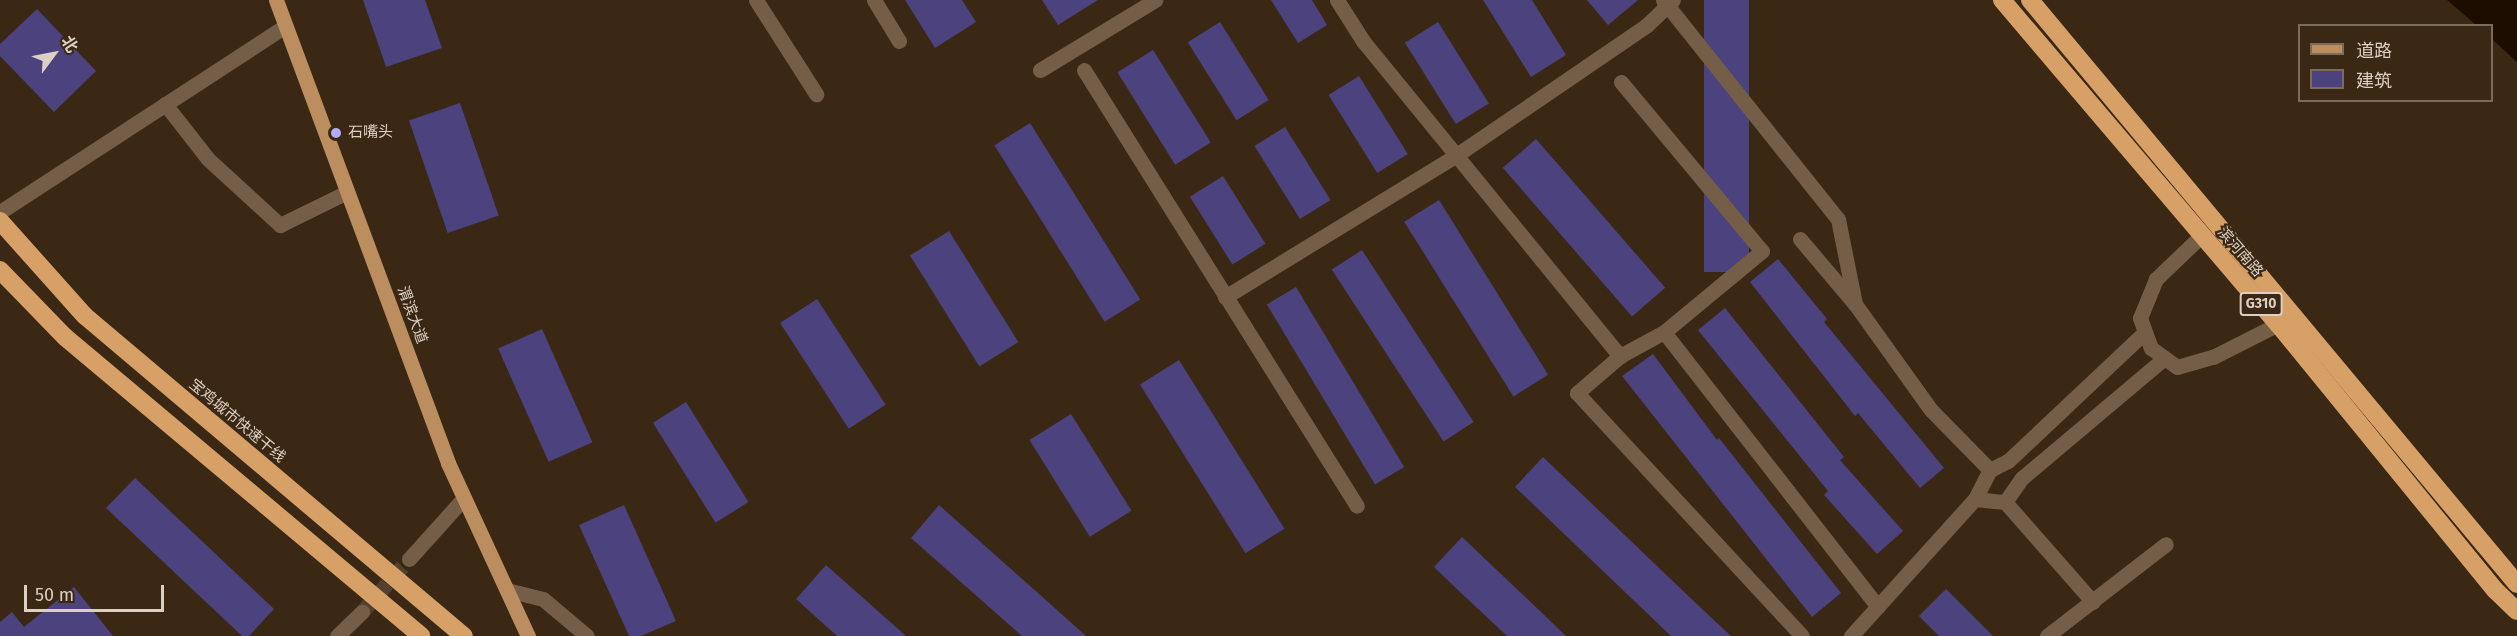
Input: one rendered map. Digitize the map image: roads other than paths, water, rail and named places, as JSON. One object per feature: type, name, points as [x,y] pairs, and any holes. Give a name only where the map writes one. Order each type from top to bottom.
[{"type":"highway","name":"滨河南路","points":[[2002,0],[2278,324],[2495,590],[2517,611]]},
{"type":"highway","name":"滨河南路","points":[[2030,0],[2517,584]]},
{"type":"highway","name":"宝鸡城市快速干线","points":[[0,221],[85,316],[464,636]]},
{"type":"highway","points":[[0,270],[65,337],[421,636]]},
{"type":"main road","name":"渭滨大道","points":[[276,0],[464,498],[528,636]]},
{"type":"street","points":[[756,0],[816,94]]},
{"type":"street","points":[[874,0],[899,41]]},
{"type":"street","points":[[1040,69],[1136,5],[1155,0]]},
{"type":"street","points":[[1337,0],[1363,41],[1458,154],[1620,356]]},
{"type":"street","points":[[1225,297],[1458,154],[1647,25],[1668,2],[1838,219],[1855,304]]},
{"type":"street","points":[[0,212],[285,26]]},
{"type":"street","points":[[1084,70],[1357,506]]},
{"type":"street","points":[[1621,82],[1762,251],[1664,332],[1620,356],[1577,393],[1802,636]]},
{"type":"street","points":[[165,104],[208,159],[280,225],[347,192]]},
{"type":"street","points":[[2202,236],[2156,279],[2140,318],[2143,334],[2162,360],[2177,367],[2213,357],[2278,324]]},
{"type":"street","points":[[1800,239],[1855,304],[1931,410],[1990,470]]},
{"type":"street","points":[[1664,332],[1878,607]]},
{"type":"street","points":[[1851,636],[1975,499],[1990,470],[2008,461],[2143,334]]},
{"type":"street","points":[[2005,502],[2022,478],[2162,360]]},
{"type":"street","points":[[409,559],[464,498]]},
{"type":"street","points":[[1975,499],[2005,502],[2093,602]]},
{"type":"street","points":[[2047,636],[2166,543]]},
{"type":"street","points":[[507,590],[543,599],[587,636]]},
{"type":"street","points":[[337,636],[362,612]]},
{"type":"tunnel","points":[[362,612],[409,559]]},
{"type":"place","name":"石嘴头","points":[[336,133]]}]
